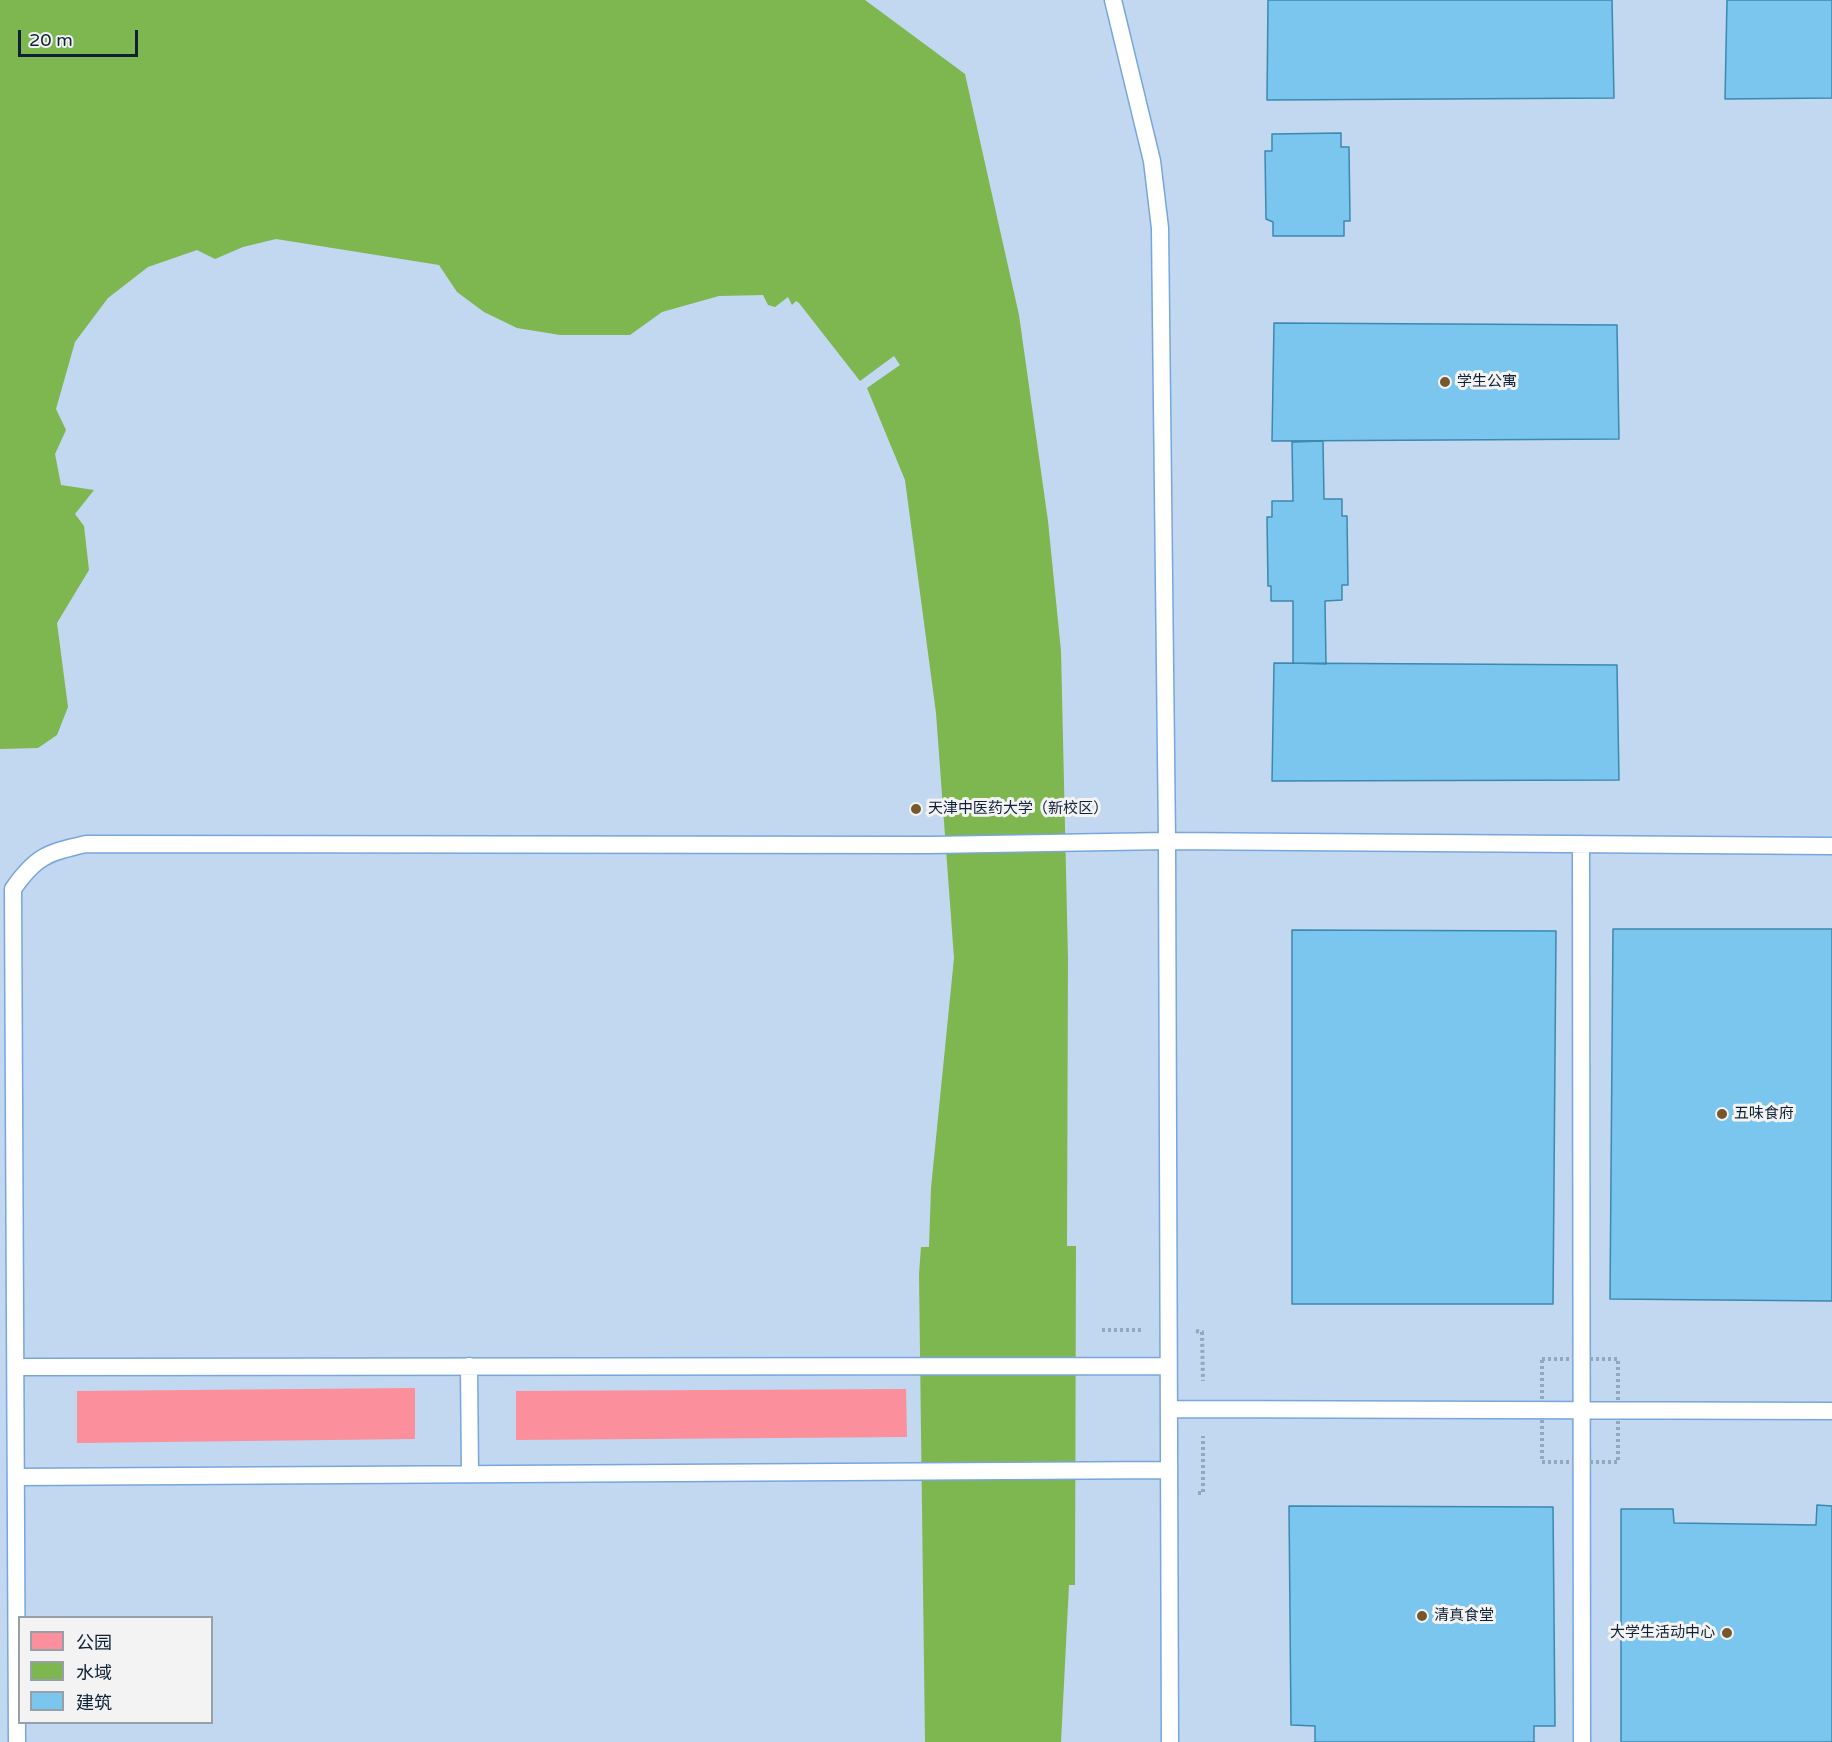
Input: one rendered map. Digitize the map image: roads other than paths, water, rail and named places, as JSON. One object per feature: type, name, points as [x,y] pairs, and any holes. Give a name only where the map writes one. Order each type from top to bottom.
[{"type":"lane","points":[[1113,0],[1145,126],[1160,228],[1167,841],[1170,1742]]},
{"type":"lane","points":[[17,1742],[13,890],[29,866],[54,851],[86,844],[930,845],[1167,841],[1832,846]]},
{"type":"lane","points":[[1581,844],[1582,1742]]},
{"type":"lane","points":[[469,1366],[470,1474]]},
{"type":"lane","points":[[16,1367],[1168,1366]]},
{"type":"lane","points":[[1169,1409],[1832,1411]]},
{"type":"lane","points":[[16,1477],[1169,1470]]},
{"type":"water","points":[[0,0],[865,0],[965,74],[1019,315],[1048,521],[1061,651],[1068,959],[1067,1246],[1076,1246],[1075,1585],[1069,1585],[1061,1742],[925,1742],[919,1274],[921,1247],[929,1247],[931,1188],[954,958],[936,713],[905,480],[867,388],[900,365],[894,356],[860,381],[799,303],[796,301],[792,305],[788,297],[775,307],[768,305],[763,295],[719,296],[662,312],[630,335],[560,335],[517,328],[484,312],[457,292],[439,265],[276,239],[243,247],[215,259],[197,250],[148,267],[108,298],[75,342],[56,409],[66,430],[55,454],[61,485],[94,490],[75,514],[84,526],[89,570],[57,623],[68,707],[57,735],[38,748],[0,749]]},
{"type":"place","name":"学生公寓","points":[[1445,382]]},
{"type":"place","name":"天津中医药大学（新校区）","points":[[916,809]]},
{"type":"place","name":"五味食府","points":[[1722,1114]]},
{"type":"place","name":"清真食堂","points":[[1422,1616]]},
{"type":"place","name":"大学生活动中心","points":[[1727,1633]]}]
